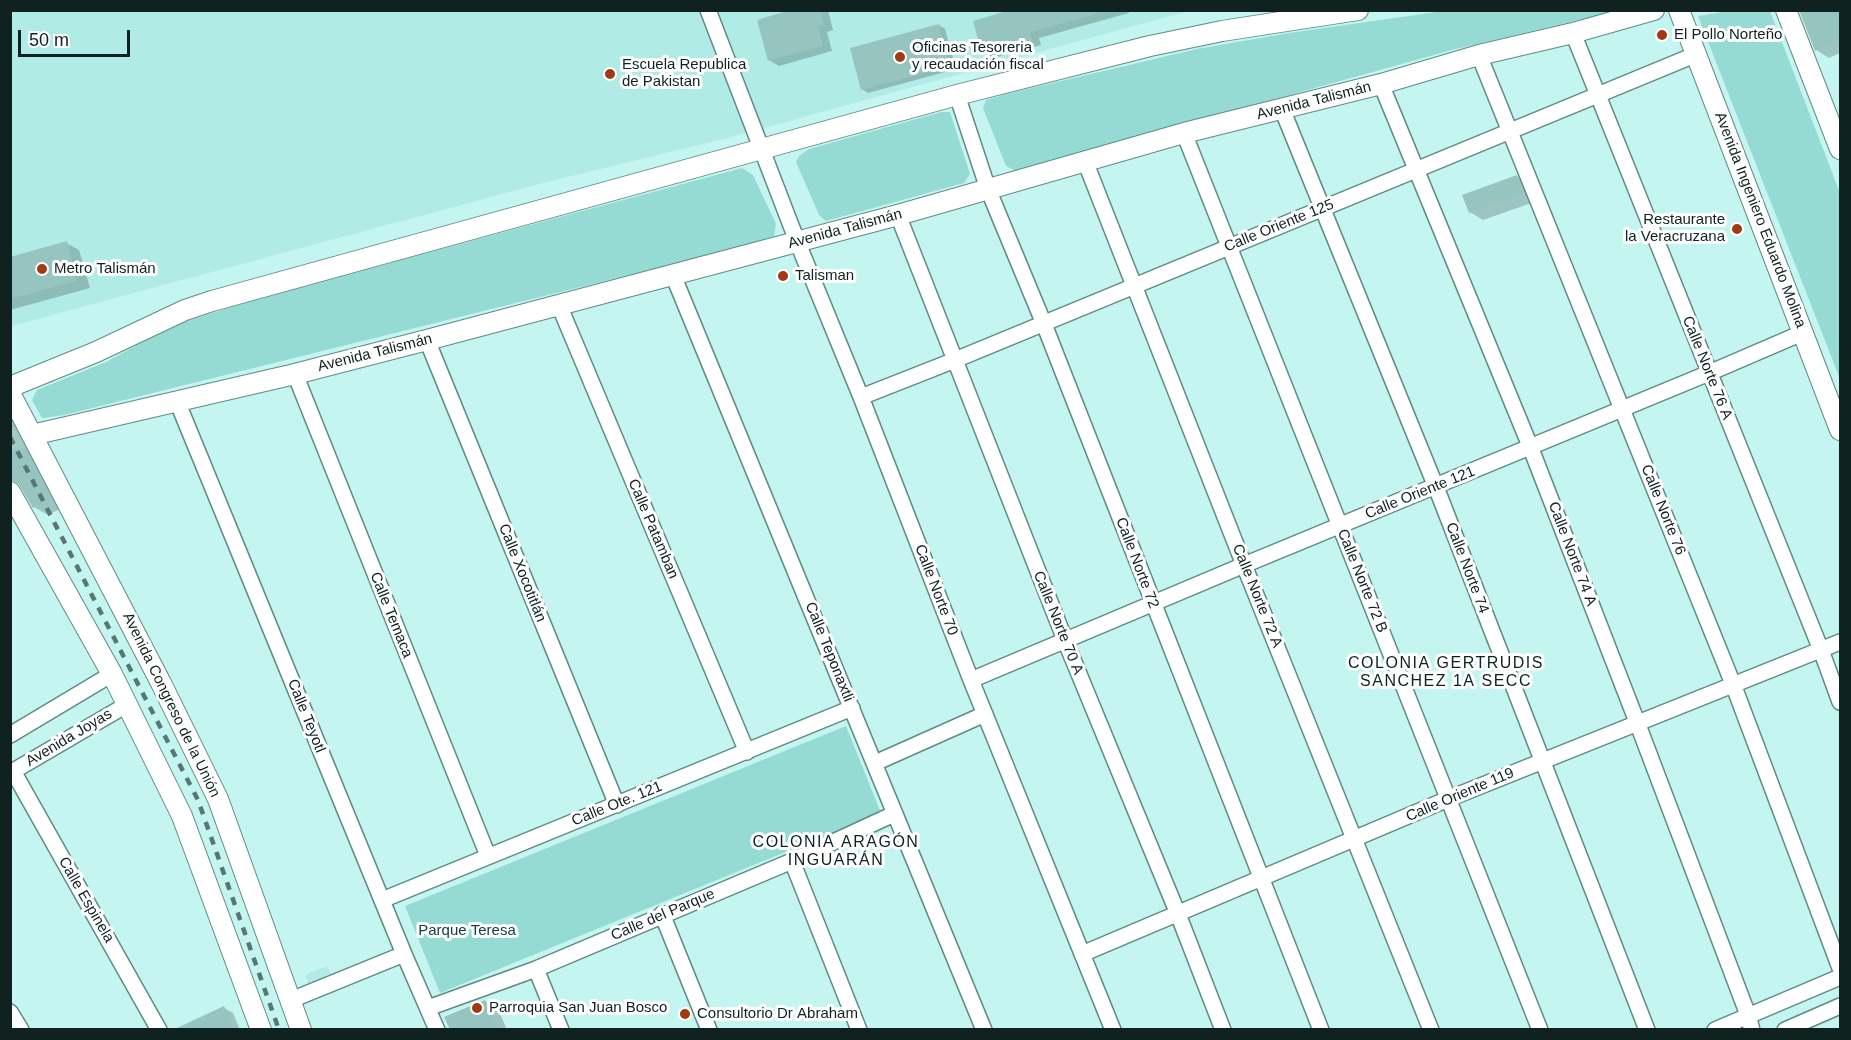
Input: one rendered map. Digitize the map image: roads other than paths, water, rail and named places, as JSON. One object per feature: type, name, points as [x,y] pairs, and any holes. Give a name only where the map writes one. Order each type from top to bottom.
[{"type":"main road","points":[[10,387],[96,352],[185,310],[212,301],[957,95],[1150,46],[1222,31],[1358,10]]},
{"type":"main road","name":"Avenida Talismán","points":[[32,435],[295,374],[427,340],[898,215],[1184,133],[1381,84],[1479,54],[1573,33],[1654,10]]},
{"type":"main road","name":"Avenida Ingeniero Eduardo Molina","points":[[1679,10],[1840,430]]},
{"type":"main road","points":[[1786,10],[1840,149]]},
{"type":"main road","name":"Avenida Congreso de la Unión","points":[[10,393],[161,682],[218,799],[301,1029]]},
{"type":"main road","points":[[10,492],[128,704],[182,816],[261,1029]]},
{"type":"street","name":"Calle Norte 70","points":[[708,10],[797,242],[861,397],[971,680],[1113,1029]]},
{"type":"street","points":[[1222,31],[1291,10]]},
{"type":"street","name":"Calle Norte 76 A","points":[[1573,33],[1840,702]]},
{"type":"street","name":"Calle Norte 76","points":[[1479,54],[1733,684],[1840,968]]},
{"type":"street","name":"Calle Oriente 125","points":[[861,397],[1044,324],[1697,54]]},
{"type":"street","name":"Calle Norte 74 A","points":[[1381,84],[1530,446],[1750,1022]]},
{"type":"street","name":"Calle Norte 72","points":[[957,95],[988,189],[1044,324],[1321,1029]]},
{"type":"street","name":"Calle Norte 74","points":[[1282,109],[1436,487],[1647,1029]]},
{"type":"street","name":"Calle Norte 72 B","points":[[1184,133],[1540,1029]]},
{"type":"street","name":"Calle Norte 72 A","points":[[1085,161],[1244,565],[1431,1029]]},
{"type":"street","name":"Calle Norte 70 A","points":[[898,215],[1065,640],[1223,1029]]},
{"type":"street","name":"Calle Teponaxtli","points":[[673,274],[984,1029]]},
{"type":"street","name":"Calle Patamban","points":[[559,305],[747,752]]},
{"type":"street","name":"Calle Oriente 121","points":[[971,680],[1802,333]]},
{"type":"street","name":"Calle Xocotitlán","points":[[427,340],[617,805]]},
{"type":"street","name":"Calle Temaca","points":[[295,374],[488,856]]},
{"type":"street","name":"Calle Teyotl","points":[[177,401],[404,954],[437,1029]]},
{"type":"street","name":"Calle Oriente 119","points":[[1082,954],[1448,799],[1840,642]]},
{"type":"street","points":[[10,735],[112,674]]},
{"type":"street","name":"Avenida Joyas","points":[[12,772],[128,704]]},
{"type":"street","name":"Calle Ote. 121","points":[[382,900],[852,708]]},
{"type":"street","points":[[874,764],[985,714]]},
{"type":"street","name":"Calle Espinela","points":[[12,772],[159,1029]]},
{"type":"street","name":"Calle del Parque","points":[[428,1008],[536,969],[792,861],[894,814]]},
{"type":"street","points":[[792,861],[859,1029]]},
{"type":"street","points":[[662,914],[709,1029]]},
{"type":"street","points":[[291,1000],[404,954]]},
{"type":"street","points":[[536,969],[561,1029]]},
{"type":"street","points":[[1715,1029],[1750,1022],[1840,977]]},
{"type":"street","points":[[1785,1029],[1840,1006]]},
{"type":"street","points":[[10,1012],[21,1029]]},
{"type":"tunnel","points":[[10,441],[32,435]]},
{"type":"railway","points":[[10,437],[198,800],[279,1030]]},
{"type":"place","name":"El Pollo Norteño","points":[[1662,35]]},
{"type":"place","name":"Oficinas Tesoreria y recaudación fiscal","points":[[900,57]]},
{"type":"place","name":"Escuela Republica de Pakistan","points":[[610,74]]},
{"type":"place","name":"Restaurante la Veracruzana","points":[[1737,229]]},
{"type":"place","name":"Metro Talismán","points":[[42,269]]},
{"type":"place","name":"Talisman","points":[[783,276]]},
{"type":"place","name":"Parroquia San Juan Bosco","points":[[477,1008]]},
{"type":"place","name":"Consultorio Dr Abraham","points":[[685,1014]]},
{"type":"district","name":"COLONIA GERTRUDIS SANCHEZ 1A SECC","points":[[1446,673]]},
{"type":"district","name":"COLONIA ARAGÓN INGUARÁN","points":[[836,852]]},
{"type":"park label","name":"Parque Teresa","points":[[467,931]]}]
